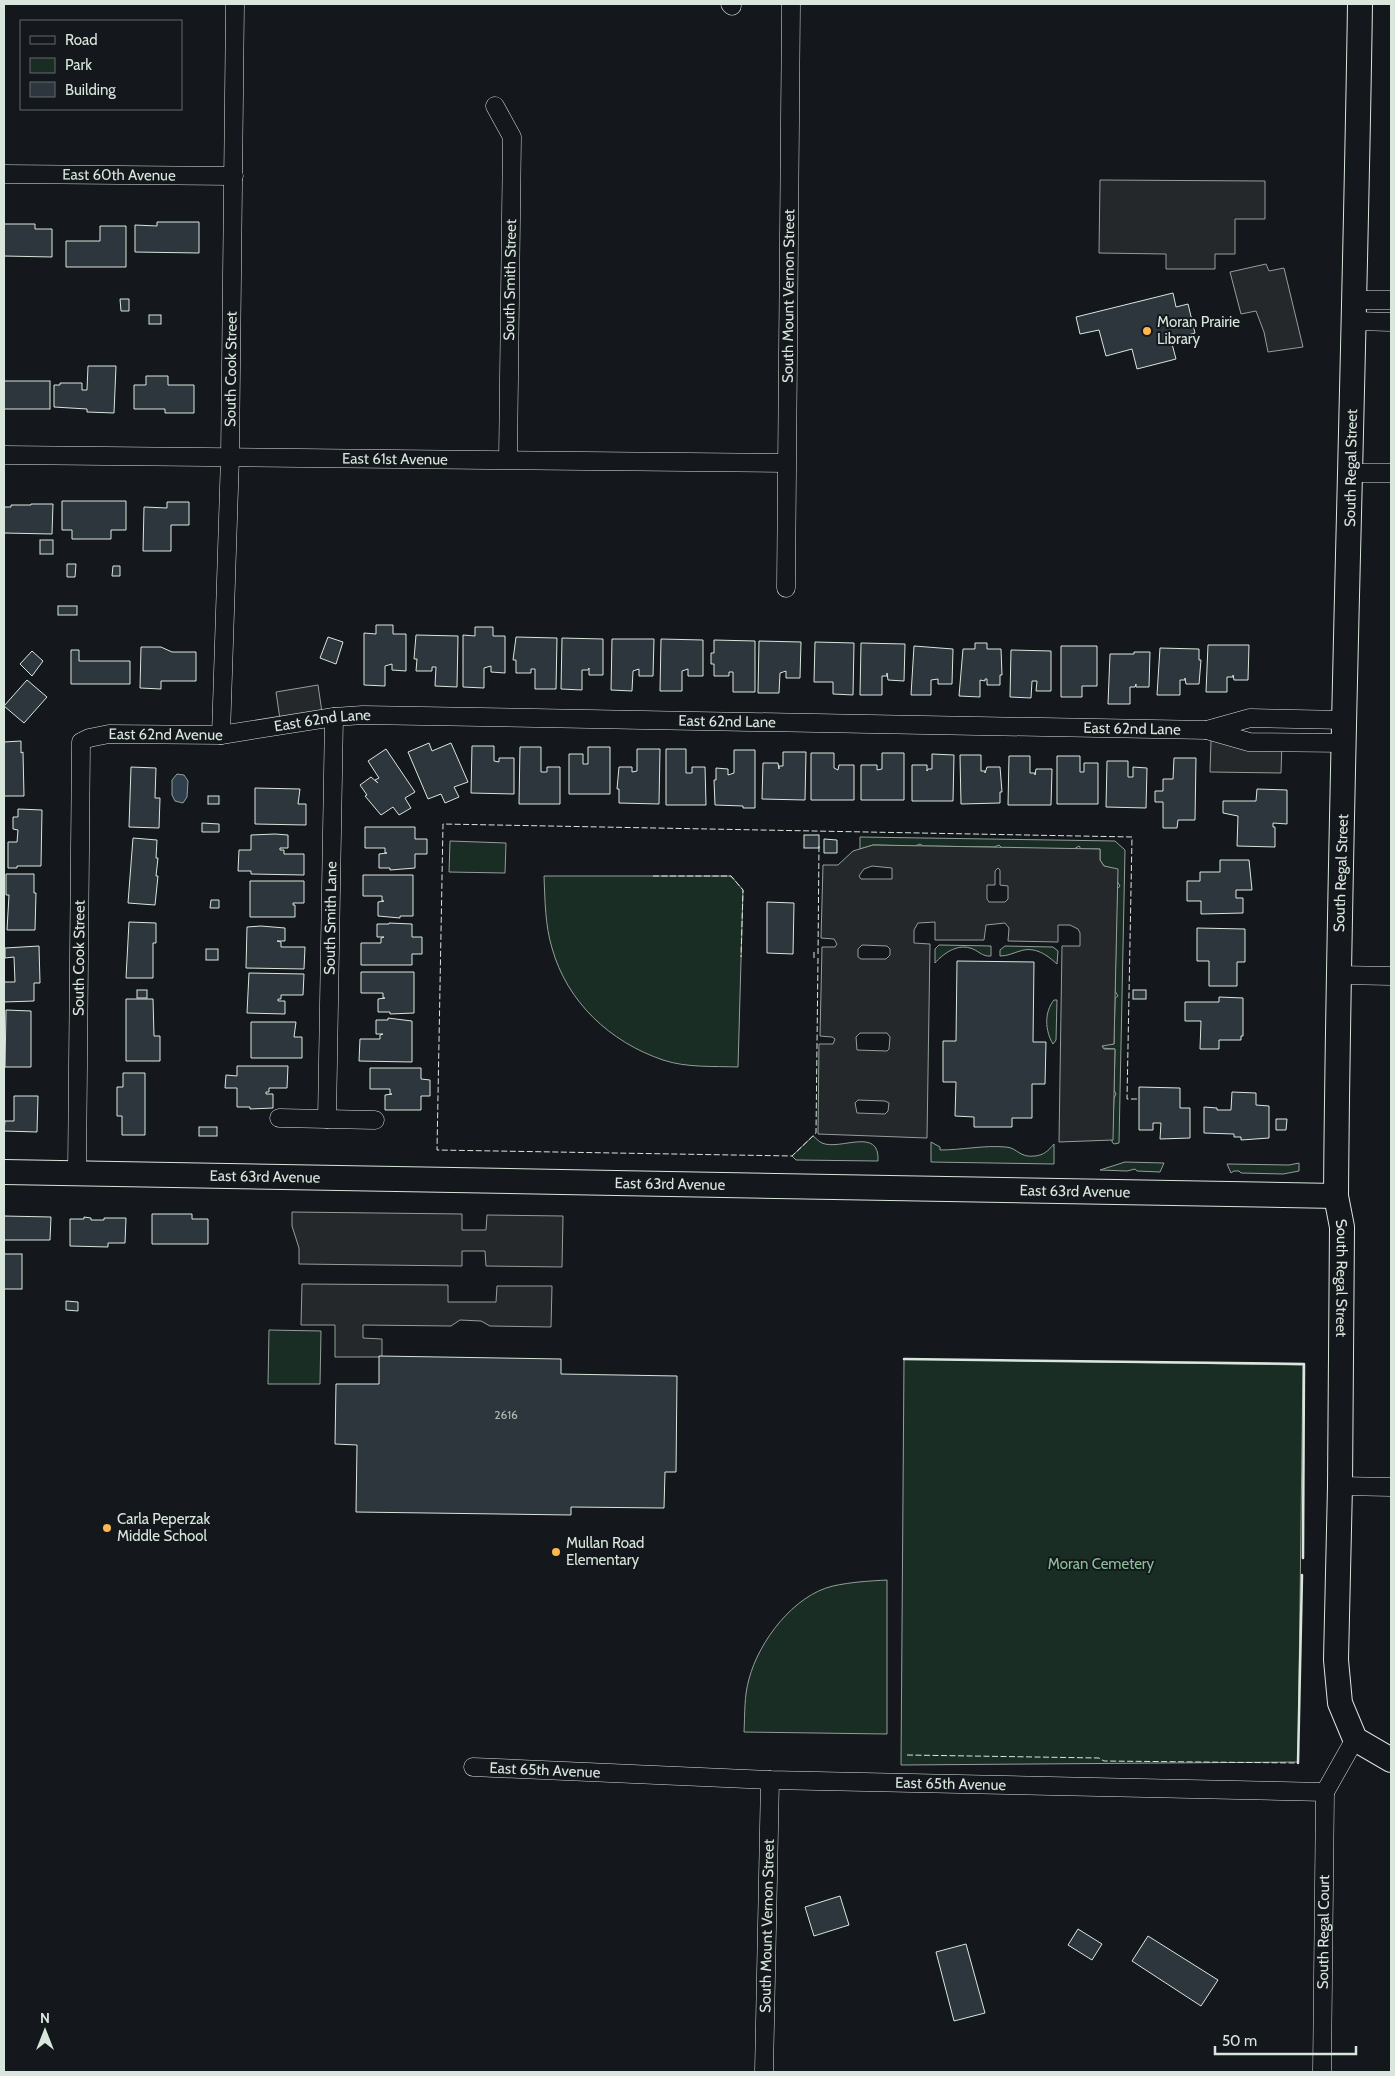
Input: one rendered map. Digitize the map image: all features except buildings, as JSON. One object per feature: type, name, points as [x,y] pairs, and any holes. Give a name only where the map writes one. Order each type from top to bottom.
[{"type":"street","name":"South Cook Street","points":[[222,735],[230,457],[235,4]]},
{"type":"street","name":"South Mount Vernon Street","points":[[786,588],[791,4]]},
{"type":"street","name":"South Regal Street","points":[[1354,1740],[1340,1703],[1336,1660],[1340,1486],[1342,1227],[1336,1196],[1338,975],[1355,311],[1360,4]]},
{"type":"street","name":"South Smith Street","points":[[495,106],[512,137],[508,459]]},
{"type":"street","name":"East 60th Avenue","points":[[4,174],[234,176]]},
{"type":"street","points":[[1355,311],[1391,300]]},
{"type":"street","points":[[1355,311],[1391,322]]},
{"type":"street","name":"East 61st Avenue","points":[[4,455],[786,462]]},
{"type":"street","points":[[1351,473],[1391,473]]},
{"type":"street","name":"East 62nd Lane","points":[[249,729],[334,717],[373,715],[1206,730],[1249,742],[1345,743]]},
{"type":"street","name":"South Smith Lane","points":[[327,1119],[334,717]]},
{"type":"street","name":"East 62nd Lane","points":[[1206,730],[1250,718],[1345,720]]},
{"type":"street","name":"East 62nd Avenue","points":[[81,742],[89,738],[109,734],[222,735],[249,729]]},
{"type":"street","name":"South Cook Street","points":[[77,1174],[81,742]]},
{"type":"street","points":[[1338,975],[1391,976]]},
{"type":"street","points":[[279,1118],[375,1120]]},
{"type":"street","name":"East 63rd Avenue","points":[[4,1172],[1336,1196]]},
{"type":"street","points":[[1340,1486],[1391,1486]]},
{"type":"street","points":[[1325,1792],[1354,1740],[1391,1760]]},
{"type":"street","name":"East 65th Avenue","points":[[473,1767],[770,1780],[1325,1792]]},
{"type":"street","name":"South Mount Vernon Street","points":[[764,2072],[770,1780]]},
{"type":"street","name":"South Regal Court","points":[[1322,2072],[1325,1792]]},
{"type":"green space","points":[[860,837],[1115,841],[1125,850],[1119,1143],[1114,1144],[1112,1142],[1114,1098],[1116,1094],[1114,1090],[1115,1049],[1102,1048],[1104,1044],[1114,1044],[1115,998],[1118,996],[1115,991],[1117,889],[1120,886],[1117,881],[1117,870],[1104,866],[1100,860],[1100,849],[1081,849],[1079,846],[1074,849],[1002,848],[999,845],[994,847],[923,846],[920,844],[915,846],[873,845],[860,849]]},
{"type":"green space","points":[[450,841],[506,843],[505,873],[449,872]]},
{"type":"green space","points":[[544,876],[731,876],[743,890],[738,1067],[691,1065],[663,1060],[625,1042],[593,1018],[568,986],[552,948],[545,903]]},
{"type":"green space","points":[[939,945],[991,946],[991,956],[970,948],[960,947],[946,953],[935,963],[935,949]]},
{"type":"green space","points":[[1005,946],[1053,947],[1058,951],[1057,964],[1045,955],[1031,950],[1000,956],[1000,950]]},
{"type":"green space","points":[[1054,1000],[1057,1000],[1056,1040],[1053,1044],[1048,1033],[1047,1016]]},
{"type":"green space","points":[[813,1136],[821,1142],[830,1145],[866,1142],[873,1145],[877,1151],[878,1161],[796,1160],[792,1156]]},
{"type":"green space","points":[[931,1142],[940,1147],[940,1150],[1006,1147],[1025,1156],[1043,1154],[1054,1144],[1054,1164],[931,1162]]},
{"type":"green space","points":[[1125,1162],[1164,1163],[1160,1172],[1137,1171],[1135,1169],[1127,1171],[1100,1170]]},
{"type":"green space","points":[[1299,1163],[1299,1171],[1283,1174],[1241,1173],[1239,1171],[1231,1173],[1227,1164],[1289,1165]]},
{"type":"green space","points":[[269,1330],[321,1331],[320,1384],[268,1384]]},
{"type":"green space","name":"Moran Cemetery","points":[[904,1359],[1303,1365],[1298,1762],[901,1765]]},
{"type":"green space","points":[[887,1580],[887,1734],[744,1732],[745,1698],[754,1664],[770,1635],[792,1609],[819,1591],[833,1586]]},
{"type":"shaded area","points":[[1100,180],[1265,181],[1265,219],[1235,219],[1235,254],[1215,254],[1215,269],[1166,269],[1166,254],[1099,253]]},
{"type":"shaded area","points":[[1266,264],[1269,271],[1284,268],[1303,347],[1268,352],[1264,332],[1256,311],[1241,314],[1230,272]]},
{"type":"shaded area","points":[[318,685],[323,719],[281,726],[276,692]]},
{"type":"shaded area","points":[[1211,740],[1282,741],[1281,773],[1210,772]]},
{"type":"shaded area","points":[[873,845],[1100,849],[1100,860],[1104,866],[1118,869],[1114,1044],[1102,1046],[1104,1049],[1115,1049],[1113,1140],[1059,1142],[1062,946],[1080,946],[1080,933],[1078,929],[1070,925],[1058,925],[1058,942],[1008,941],[1009,928],[1005,923],[986,925],[984,940],[935,940],[935,922],[918,923],[914,930],[914,943],[930,944],[927,1138],[818,1134],[819,1044],[833,1044],[835,1039],[820,1036],[822,947],[835,947],[837,944],[834,939],[821,938],[823,865],[838,865],[853,851]],"holes":[[[872,866],[892,868],[892,879],[861,879],[859,876],[864,869]],[[998,868],[1000,870],[1000,885],[1008,886],[1008,899],[1005,902],[989,902],[987,899],[987,885],[995,885],[995,871]],[[862,945],[887,946],[890,949],[890,955],[886,959],[861,959],[858,957],[858,949]],[[860,1033],[887,1033],[890,1037],[889,1049],[887,1051],[857,1050],[856,1037]],[[858,1100],[885,1101],[889,1103],[888,1111],[885,1114],[857,1113],[855,1103]]]},
{"type":"shaded area","points":[[292,1212],[462,1214],[462,1230],[486,1230],[487,1215],[563,1216],[562,1267],[486,1266],[485,1251],[462,1251],[462,1266],[299,1264],[299,1248],[292,1226]]},
{"type":"shaded area","points":[[302,1284],[448,1285],[448,1302],[496,1302],[497,1286],[552,1286],[551,1327],[490,1326],[481,1321],[460,1320],[451,1326],[363,1325],[363,1338],[382,1339],[382,1357],[335,1357],[335,1325],[301,1325]]},
{"type":"water","points":[[177,774],[184,775],[188,781],[187,797],[183,803],[175,801],[172,795],[172,780]]},
{"type":"fence","points":[[818,958],[816,1133],[792,1156],[437,1150],[443,824],[1132,837],[1127,1099],[1139,1099]]},
{"type":"fence","points":[[818,954],[819,846]]},
{"type":"fence","points":[[653,876],[731,876],[743,890],[741,957]]},
{"type":"fence","points":[[814,952],[814,960]]},
{"type":"fence","points":[[907,1755],[1099,1758],[1104,1761],[1298,1763]]},
{"type":"wall","points":[[904,1359],[1304,1364],[1303,1558]]},
{"type":"wall","points":[[1298,1763],[1302,1575]]},
{"type":"place","name":"Moran Prairie Library","points":[[1147,331]]},
{"type":"place","name":"Carla Peperzak Middle School","points":[[107,1528]]},
{"type":"place","name":"Mullan Road Elementary","points":[[556,1552]]}]
